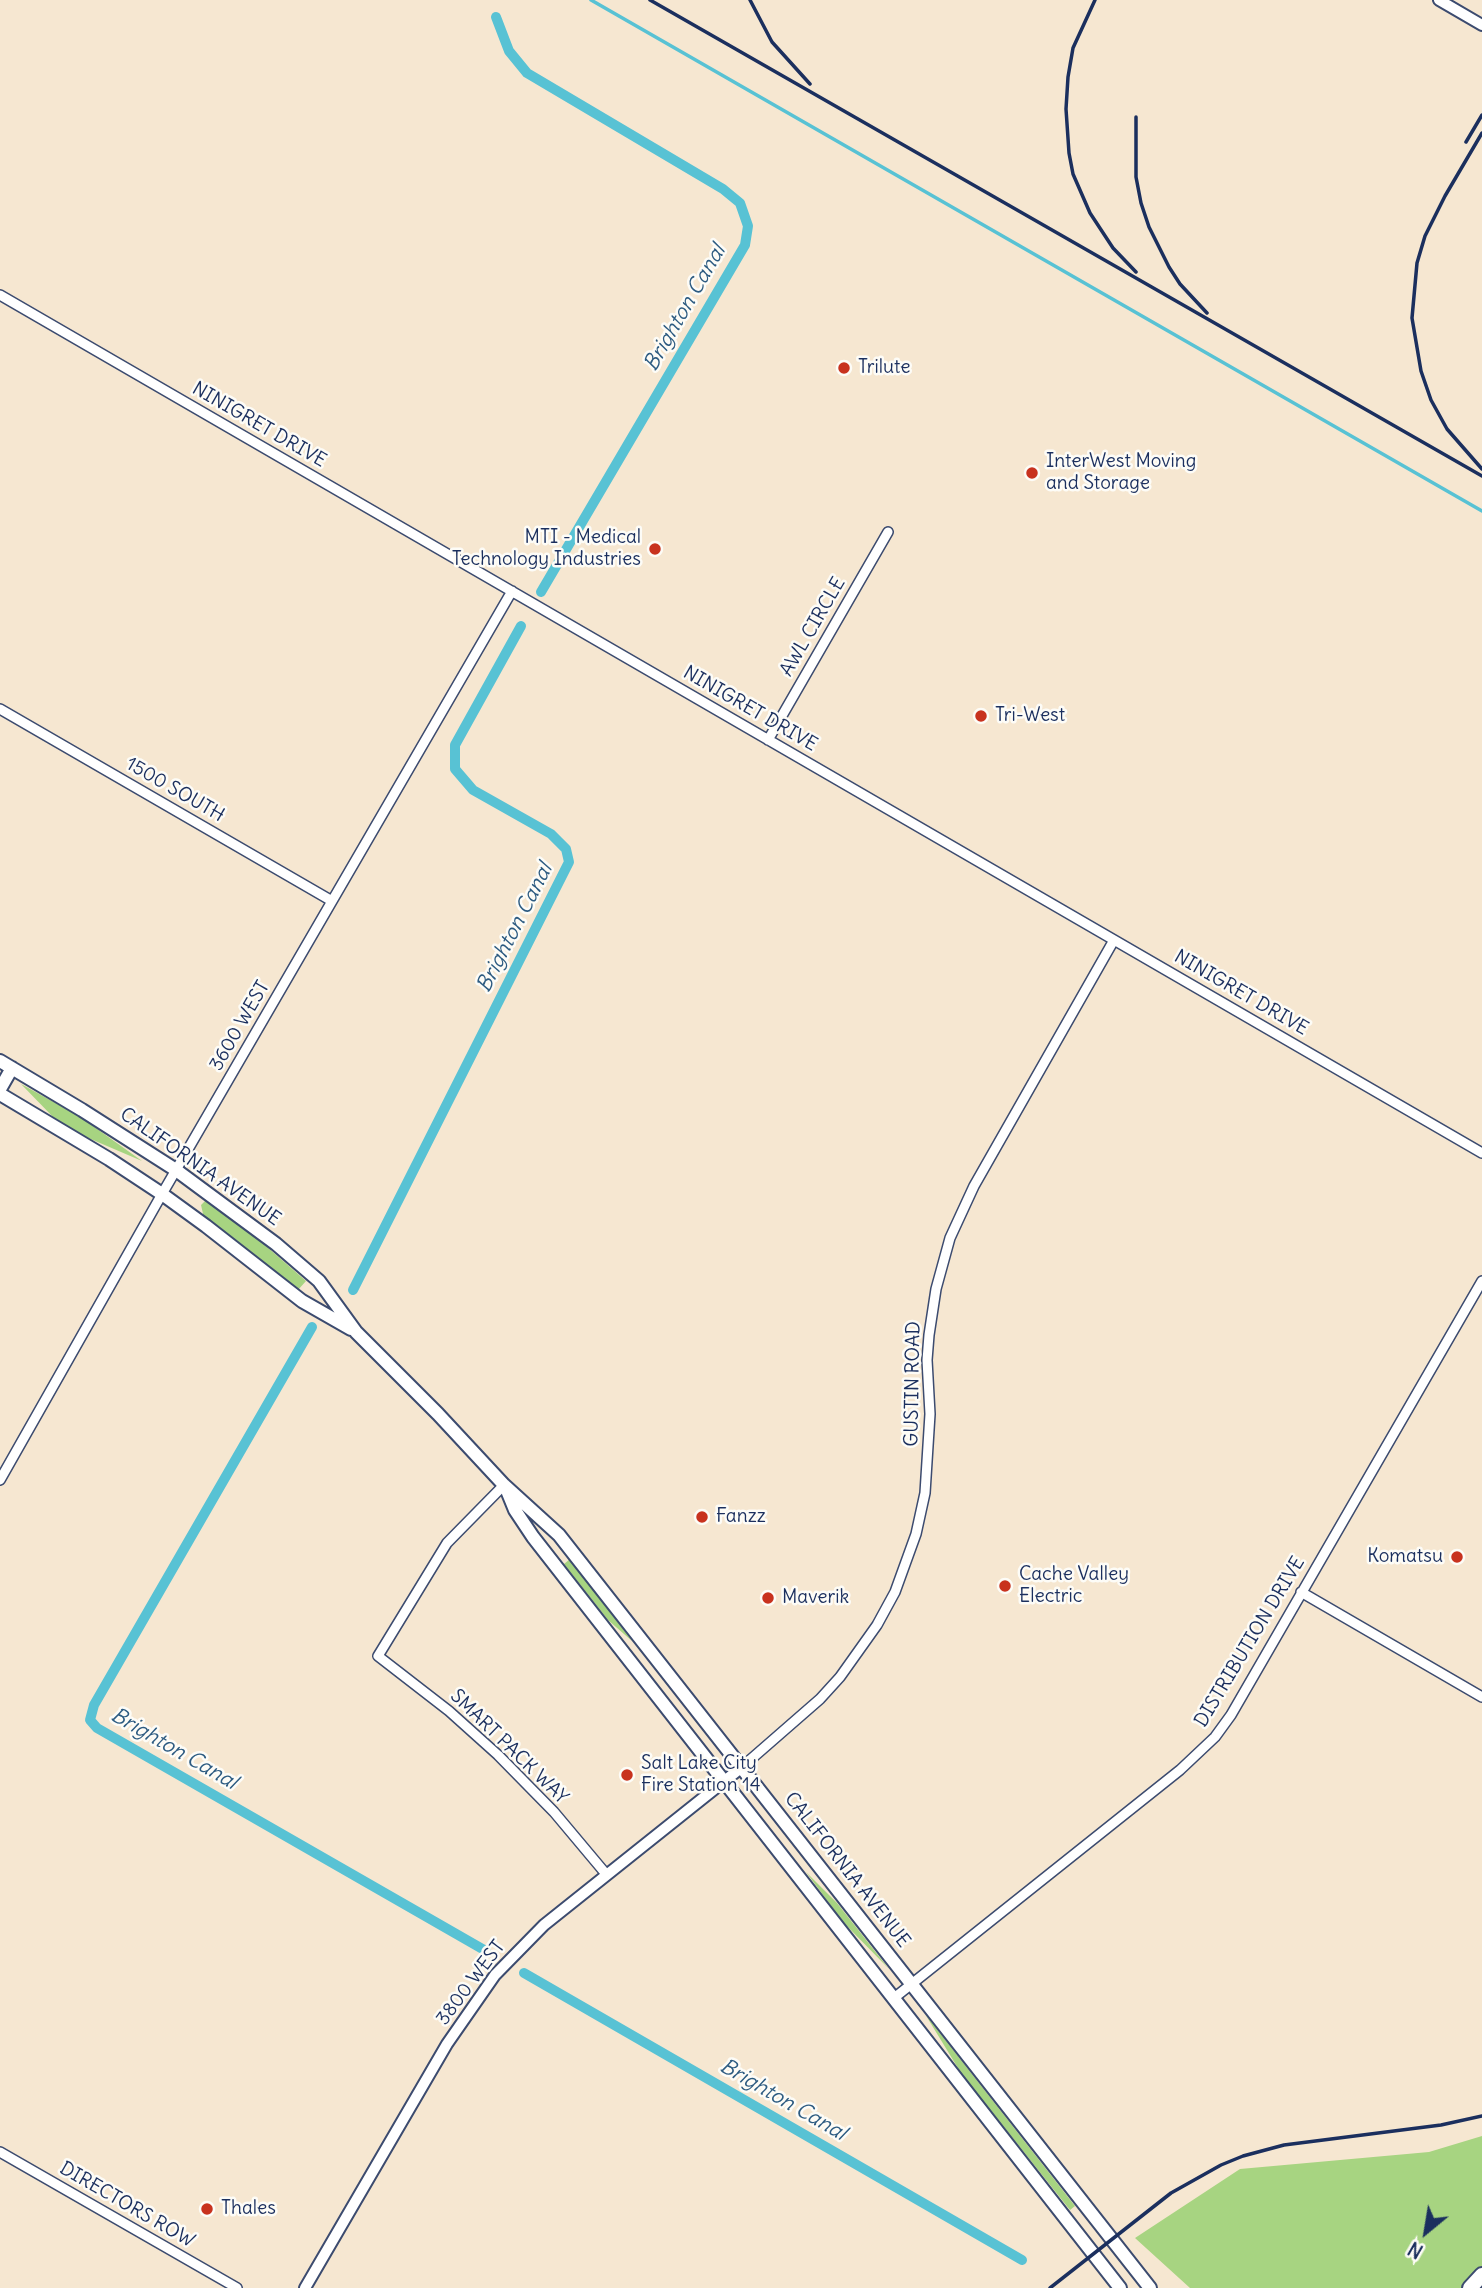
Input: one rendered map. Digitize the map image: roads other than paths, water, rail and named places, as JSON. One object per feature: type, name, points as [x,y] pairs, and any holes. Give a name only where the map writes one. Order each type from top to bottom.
[{"type":"highway","points":[[1471,2288],[1482,2275]]},
{"type":"main road","name":"CALIFORNIA AVENUE","points":[[0,1061],[176,1170],[262,1233],[312,1274],[356,1332],[504,1485],[540,1515],[742,1767],[1150,2288]]},
{"type":"main road","points":[[0,1089],[12,1068]]},
{"type":"main road","name":"CALIFORNIA AVENUE","points":[[0,1094],[162,1194],[302,1301],[356,1332]]},
{"type":"main road","name":"CALIFORNIA AVENUE","points":[[504,1485],[533,1538],[1120,2288]]},
{"type":"street","points":[[1439,0],[1482,25]]},
{"type":"street","name":"NINIGRET DRIVE","points":[[0,295],[1482,1153]]},
{"type":"street","name":"AWL CIRCLE","points":[[768,740],[888,532]]},
{"type":"street","name":"3600 WEST","points":[[0,1480],[162,1194],[512,592]]},
{"type":"street","name":"1500 SOUTH","points":[[0,709],[332,901]]},
{"type":"street","name":"GUSTIN ROAD","points":[[742,1767],[820,1699],[840,1677],[877,1625],[895,1592],[911,1552],[925,1493],[930,1414],[927,1360],[929,1335],[936,1289],[950,1238],[974,1186],[1114,940]]},
{"type":"street","name":"DISTRIBUTION DRIVE","points":[[894,1998],[1207,1746],[1231,1715],[1482,1281]]},
{"type":"street","name":"SMART PACK WAY","points":[[504,1485],[447,1543],[377,1657],[449,1711],[498,1755],[554,1812],[606,1874]]},
{"type":"street","points":[[1301,1592],[1482,1697]]},
{"type":"street","name":"3800 WEST","points":[[305,2288],[447,2044],[477,1998],[527,1940],[742,1767]]},
{"type":"street","name":"DIRECTORS ROW","points":[[0,2152],[237,2288]]},
{"type":"waterway","points":[[591,0],[1482,511]]},
{"type":"waterway","name":"Brighton Canal","points":[[496,17],[509,51],[527,73],[723,189],[740,203],[748,226],[745,245],[541,592]]},
{"type":"waterway","name":"Brighton Canal","points":[[353,1290],[569,862],[566,849],[551,834],[473,790],[455,769],[455,745],[521,626]]},
{"type":"waterway","name":"Brighton Canal","points":[[312,1327],[94,1705],[90,1720],[97,1728],[486,1951]]},
{"type":"waterway","name":"Brighton Canal","points":[[524,1973],[1022,2260]]},
{"type":"railway","points":[[650,0],[1482,476]]},
{"type":"railway","points":[[750,0],[772,42],[810,84]]},
{"type":"railway","points":[[1095,0],[1073,48],[1068,77],[1066,109],[1069,153],[1073,174],[1090,213],[1113,248],[1136,272]]},
{"type":"railway","points":[[1466,142],[1482,115]]},
{"type":"railway","points":[[1136,117],[1136,177],[1149,227],[1180,284],[1207,313]]},
{"type":"railway","points":[[1482,133],[1425,236],[1417,263],[1412,318],[1421,371],[1431,400],[1447,429],[1482,469]]},
{"type":"railway","points":[[1050,2288],[1171,2193],[1243,2156],[1284,2145],[1441,2125],[1482,2116]]},
{"type":"place","name":"Trilute","points":[[844,368]]},
{"type":"place","name":"InterWest Moving and Storage","points":[[1032,473]]},
{"type":"place","name":"MTI - Medical Technology Industries","points":[[655,549]]},
{"type":"place","name":"Tri-West","points":[[981,716]]},
{"type":"place","name":"Fanzz","points":[[702,1517]]},
{"type":"place","name":"Komatsu","points":[[1457,1557]]},
{"type":"place","name":"Cache Valley Electric","points":[[1005,1586]]},
{"type":"place","name":"Maverik","points":[[768,1598]]},
{"type":"place","name":"Salt Lake City Fire Station 14","points":[[627,1775]]},
{"type":"place","name":"Thales","points":[[207,2209]]}]
